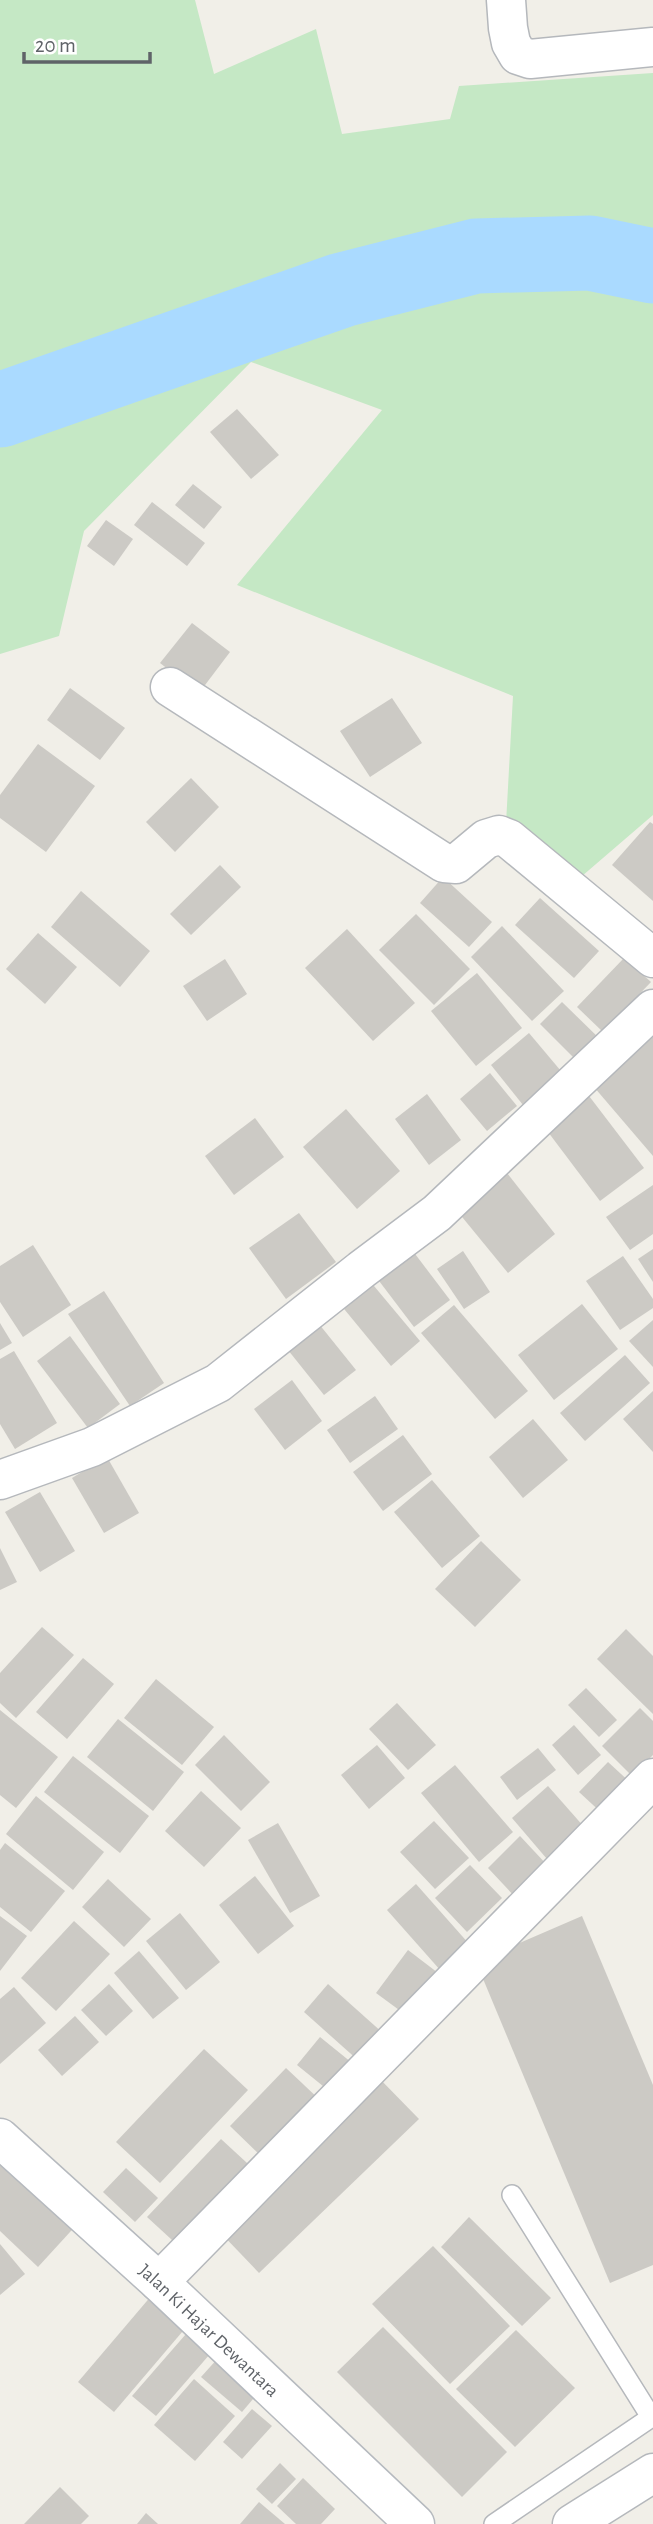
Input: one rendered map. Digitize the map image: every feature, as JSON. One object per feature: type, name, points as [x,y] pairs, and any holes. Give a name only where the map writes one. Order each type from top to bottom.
[{"type":"street","points":[[506,0],[511,43],[518,55],[530,59],[653,47]]},
{"type":"street","points":[[170,687],[444,863],[456,863],[486,839],[499,835],[509,839],[653,958]]},
{"type":"street","points":[[0,1480],[92,1447],[218,1383],[361,1269],[437,1213],[653,1009]]},
{"type":"street","points":[[159,2282],[653,1778]]},
{"type":"street","name":"Jalan Ki Hajar Dewantara","points":[[0,2138],[159,2282],[415,2524]]},
{"type":"street","points":[[572,2524],[653,2473]]},
{"type":"lane","points":[[494,2524],[652,2417],[512,2195]]},
{"type":"green space","points":[[0,0],[195,0],[214,74],[316,29],[342,134],[450,119],[459,86],[653,73],[653,815],[553,901],[504,860],[513,696],[237,585],[382,410],[251,362],[84,531],[59,636],[0,654]]},
{"type":"building","points":[[237,409],[279,455],[251,479],[210,432]]},
{"type":"building","points":[[193,484],[222,507],[204,529],[175,505]]},
{"type":"building","points":[[152,502],[205,543],[187,566],[134,525]]},
{"type":"building","points":[[106,520],[133,539],[114,566],[87,546]]},
{"type":"building","points":[[192,623],[230,652],[199,693],[160,663]]},
{"type":"building","points":[[70,688],[125,728],[100,760],[47,720]]},
{"type":"building","points":[[392,698],[422,743],[370,777],[340,731]]},
{"type":"building","points":[[38,744],[95,786],[46,852],[0,818],[0,795]]},
{"type":"building","points":[[191,778],[219,807],[175,852],[146,822]]},
{"type":"building","points":[[650,822],[653,824],[653,901],[612,865]]},
{"type":"building","points":[[220,865],[241,887],[191,935],[170,914]]},
{"type":"building","points":[[443,877],[492,922],[469,947],[420,903]]},
{"type":"building","points":[[81,891],[150,951],[120,987],[51,927]]},
{"type":"building","points":[[540,898],[599,951],[574,978],[515,925]]},
{"type":"building","points":[[416,914],[470,969],[434,1005],[379,950]]},
{"type":"building","points":[[502,926],[564,991],[532,1021],[471,957]]},
{"type":"building","points":[[347,929],[415,1003],[373,1041],[305,968]]},
{"type":"building","points":[[38,933],[77,967],[45,1004],[6,969]]},
{"type":"building","points":[[624,958],[651,982],[603,1032],[577,1007]]},
{"type":"building","points":[[225,959],[247,994],[207,1021],[183,986]]},
{"type":"building","points":[[477,973],[522,1028],[476,1066],[431,1011]]},
{"type":"building","points":[[562,1002],[603,1042],[581,1065],[540,1024]]},
{"type":"building","points":[[529,1033],[566,1077],[527,1110],[491,1065]]},
{"type":"building","points":[[653,1037],[653,1156],[594,1087]]},
{"type":"building","points":[[490,1073],[517,1106],[487,1131],[460,1099]]},
{"type":"building","points":[[586,1092],[644,1168],[600,1201],[542,1124]]},
{"type":"building","points":[[427,1094],[461,1140],[429,1165],[395,1119]]},
{"type":"building","points":[[346,1109],[400,1171],[357,1209],[303,1147]]},
{"type":"building","points":[[255,1118],[284,1157],[234,1195],[205,1156]]},
{"type":"building","points":[[507,1173],[555,1234],[508,1273],[458,1212]]},
{"type":"building","points":[[653,1185],[653,1234],[630,1250],[606,1217]]},
{"type":"building","points":[[299,1213],[336,1262],[286,1299],[249,1248]]},
{"type":"building","points":[[406,1242],[450,1300],[414,1327],[370,1269]]},
{"type":"building","points":[[33,1245],[71,1305],[23,1337],[0,1302],[0,1266]]},
{"type":"building","points":[[653,1249],[653,1282],[638,1259]]},
{"type":"building","points":[[463,1251],[490,1292],[464,1309],[437,1269]]},
{"type":"building","points":[[623,1256],[653,1299],[653,1308],[620,1330],[586,1281]]},
{"type":"building","points":[[369,1280],[420,1341],[391,1366],[340,1304]]},
{"type":"building","points":[[104,1291],[164,1383],[130,1406],[68,1314]]},
{"type":"building","points":[[582,1304],[618,1349],[554,1400],[518,1355]]},
{"type":"building","points":[[454,1305],[528,1391],[495,1419],[421,1333]]},
{"type":"building","points":[[653,1320],[653,1367],[629,1341]]},
{"type":"building","points":[[0,1323],[12,1343],[0,1350]]},
{"type":"building","points":[[319,1324],[356,1370],[324,1395],[288,1350]]},
{"type":"building","points":[[70,1336],[120,1404],[88,1428],[37,1361]]},
{"type":"building","points":[[14,1351],[57,1423],[15,1449],[0,1424],[0,1359]]},
{"type":"building","points":[[625,1355],[650,1383],[585,1441],[560,1413]]},
{"type":"building","points":[[292,1380],[322,1421],[285,1450],[254,1409]]},
{"type":"building","points":[[653,1391],[653,1452],[623,1419]]},
{"type":"building","points":[[375,1396],[398,1429],[350,1463],[327,1430]]},
{"type":"building","points":[[533,1419],[568,1460],[523,1498],[489,1457]]},
{"type":"building","points":[[403,1435],[432,1474],[383,1511],[353,1472]]},
{"type":"building","points":[[107,1457],[139,1513],[104,1533],[72,1478]]},
{"type":"building","points":[[432,1480],[480,1536],[442,1568],[394,1512]]},
{"type":"building","points":[[40,1492],[75,1551],[40,1572],[5,1512]]},
{"type":"building","points":[[481,1541],[521,1580],[475,1627],[435,1589]]},
{"type":"building","points":[[0,1548],[17,1582],[0,1590]]},
{"type":"building","points":[[42,1627],[74,1655],[16,1718],[0,1703],[0,1673]]},
{"type":"building","points":[[626,1629],[653,1656],[653,1714],[597,1659]]},
{"type":"building","points":[[83,1658],[114,1684],[67,1739],[36,1712]]},
{"type":"building","points":[[156,1679],[214,1727],[182,1765],[124,1718]]},
{"type":"building","points":[[586,1688],[617,1720],[599,1737],[568,1705]]},
{"type":"building","points":[[397,1703],[436,1745],[408,1770],[369,1729]]},
{"type":"building","points":[[640,1708],[653,1721],[653,1755],[632,1776],[602,1746]]},
{"type":"building","points":[[0,1710],[58,1757],[16,1808],[0,1795]]},
{"type":"building","points":[[118,1719],[184,1772],[153,1811],[87,1757]]},
{"type":"building","points":[[574,1725],[601,1755],[578,1775],[552,1745]]},
{"type":"building","points":[[224,1735],[270,1782],[241,1811],[195,1765]]},
{"type":"building","points":[[377,1745],[405,1778],[369,1809],[341,1775]]},
{"type":"building","points":[[538,1748],[556,1770],[517,1800],[500,1777]]},
{"type":"building","points":[[73,1756],[149,1816],[120,1853],[44,1792]]},
{"type":"building","points":[[608,1762],[633,1785],[605,1816],[579,1792]]},
{"type":"building","points":[[455,1765],[513,1832],[479,1862],[421,1793]]},
{"type":"building","points":[[548,1786],[585,1828],[547,1859],[512,1818]]},
{"type":"building","points":[[201,1791],[241,1828],[204,1867],[165,1831]]},
{"type":"building","points":[[36,1796],[104,1852],[73,1890],[6,1834]]},
{"type":"building","points":[[434,1821],[469,1858],[435,1889],[400,1852]]},
{"type":"building","points":[[278,1823],[320,1896],[290,1913],[248,1840]]},
{"type":"building","points":[[520,1836],[548,1866],[516,1898],[488,1868]]},
{"type":"building","points":[[5,1843],[65,1891],[31,1932],[0,1907],[0,1850]]},
{"type":"building","points":[[470,1865],[502,1898],[467,1932],[435,1898]]},
{"type":"building","points":[[255,1876],[294,1926],[258,1954],[219,1905]]},
{"type":"building","points":[[108,1879],[151,1919],[124,1947],[82,1907]]},
{"type":"building","points":[[416,1884],[470,1945],[441,1971],[387,1910]]},
{"type":"building","points":[[180,1913],[220,1962],[186,1990],[146,1941]]},
{"type":"building","points":[[0,1916],[27,1936],[0,1971]]},
{"type":"building","points":[[582,1916],[653,2085],[653,2265],[610,2283],[476,1962]]},
{"type":"building","points":[[74,1921],[110,1954],[56,2011],[21,1978]]},
{"type":"building","points":[[408,1950],[442,1976],[410,2018],[376,1993]]},
{"type":"building","points":[[139,1951],[179,1998],[153,2019],[114,1973]]},
{"type":"building","points":[[109,1984],[133,2011],[106,2036],[81,2010]]},
{"type":"building","points":[[328,1984],[384,2034],[360,2062],[304,2012]]},
{"type":"building","points":[[14,1987],[46,2023],[0,2064],[0,1999]]},
{"type":"building","points":[[75,2016],[99,2042],[62,2076],[38,2050]]},
{"type":"building","points":[[320,2037],[362,2071],[339,2099],[297,2065]]},
{"type":"building","points":[[204,2049],[248,2090],[160,2183],[116,2142]]},
{"type":"building","points":[[286,2068],[321,2101],[265,2160],[230,2126]]},
{"type":"building","points":[[376,2075],[419,2119],[259,2273],[217,2229]]},
{"type":"building","points":[[221,2139],[258,2173],[184,2251],[147,2217]]},
{"type":"building","points":[[0,2146],[81,2220],[38,2267],[0,2231]]},
{"type":"building","points":[[126,2168],[158,2198],[135,2222],[103,2192]]},
{"type":"building","points":[[469,2217],[551,2298],[522,2326],[441,2247]]},
{"type":"building","points":[[0,2244],[25,2274],[0,2295]]},
{"type":"building","points":[[433,2246],[510,2326],[450,2384],[372,2304]]},
{"type":"building","points":[[152,2295],[188,2325],[114,2412],[78,2382]]},
{"type":"building","points":[[383,2327],[507,2452],[462,2497],[337,2372]]},
{"type":"building","points":[[516,2330],[575,2388],[515,2447],[456,2389]]},
{"type":"building","points":[[186,2334],[210,2354],[156,2416],[132,2396]]},
{"type":"building","points":[[219,2357],[259,2392],[242,2412],[201,2377]]},
{"type":"building","points":[[194,2379],[235,2416],[195,2461],[154,2425]]},
{"type":"building","points":[[252,2409],[272,2426],[242,2459],[223,2442]]},
{"type":"building","points":[[280,2463],[296,2479],[272,2504],[256,2489]]},
{"type":"building","points":[[303,2478],[335,2509],[321,2524],[296,2524],[277,2506]]},
{"type":"building","points":[[60,2487],[89,2516],[81,2524],[24,2524]]},
{"type":"building","points":[[259,2502],[285,2524],[240,2524]]},
{"type":"building","points":[[146,2513],[158,2524],[137,2524]]},
{"type":"waterway","points":[[0,410],[342,290],[476,256],[590,253],[653,266]]}]
